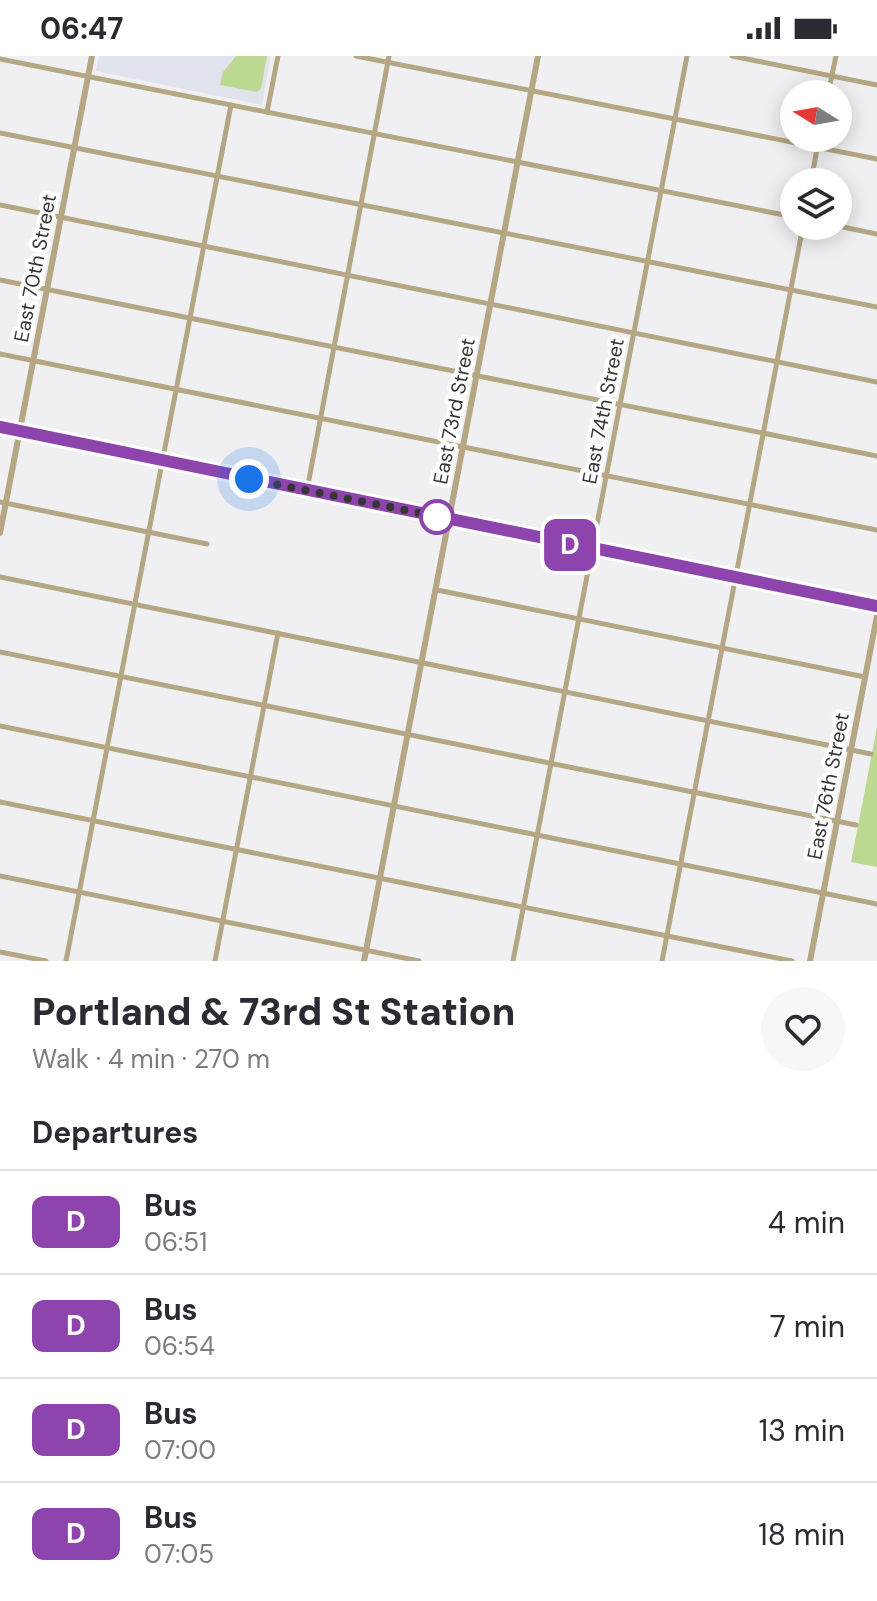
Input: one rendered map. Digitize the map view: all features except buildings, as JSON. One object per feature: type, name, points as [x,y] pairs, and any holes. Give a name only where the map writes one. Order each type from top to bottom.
[{"type":"main road","points":[[0,428],[877,606]]},
{"type":"street","name":"East 70th Street","points":[[0,533],[3,503],[20,432],[92,56]]},
{"type":"street","points":[[267,112],[278,56]]},
{"type":"street","points":[[356,56],[388,59],[780,140]]},
{"type":"street","name":"East 73rd Street","points":[[364,961],[538,56]]},
{"type":"street","name":"East 74th Street","points":[[513,961],[687,56]]},
{"type":"street","points":[[732,56],[877,85]]},
{"type":"street","points":[[830,80],[836,56]]},
{"type":"street","points":[[0,59],[780,214]]},
{"type":"street","points":[[306,491],[388,59]]},
{"type":"street","points":[[66,961],[231,105]]},
{"type":"street","points":[[0,133],[877,307]]},
{"type":"street","points":[[843,152],[877,159]]},
{"type":"street","points":[[0,205],[877,382]]},
{"type":"street","points":[[852,229],[877,234]]},
{"type":"street","points":[[662,961],[800,240]]},
{"type":"street","points":[[0,280],[877,456]]},
{"type":"street","points":[[0,354],[877,530]]},
{"type":"street","points":[[3,503],[207,544]]},
{"type":"street","points":[[0,577],[871,754]]},
{"type":"street","points":[[437,590],[865,677]]},
{"type":"street","name":"East 76th Street","points":[[810,961],[877,616]]},
{"type":"street","points":[[215,961],[278,633]]},
{"type":"street","points":[[0,652],[856,825]]},
{"type":"street","points":[[0,726],[877,904]]},
{"type":"street","points":[[0,802],[792,961]]},
{"type":"street","points":[[0,876],[419,961]]},
{"type":"street","points":[[0,952],[46,961]]},
{"type":"shaded area","points":[[99,56],[271,56],[262,105],[96,71]]},
{"type":"green space","points":[[236,56],[267,56],[261,89],[257,92],[220,85],[223,72]]},
{"type":"green space","points":[[877,727],[877,867],[851,862]]},
{"type":"bus line","name":"D","points":[[0,427],[877,606]]},
{"type":"route","points":[[249,479],[440,517],[437,517]]}]
